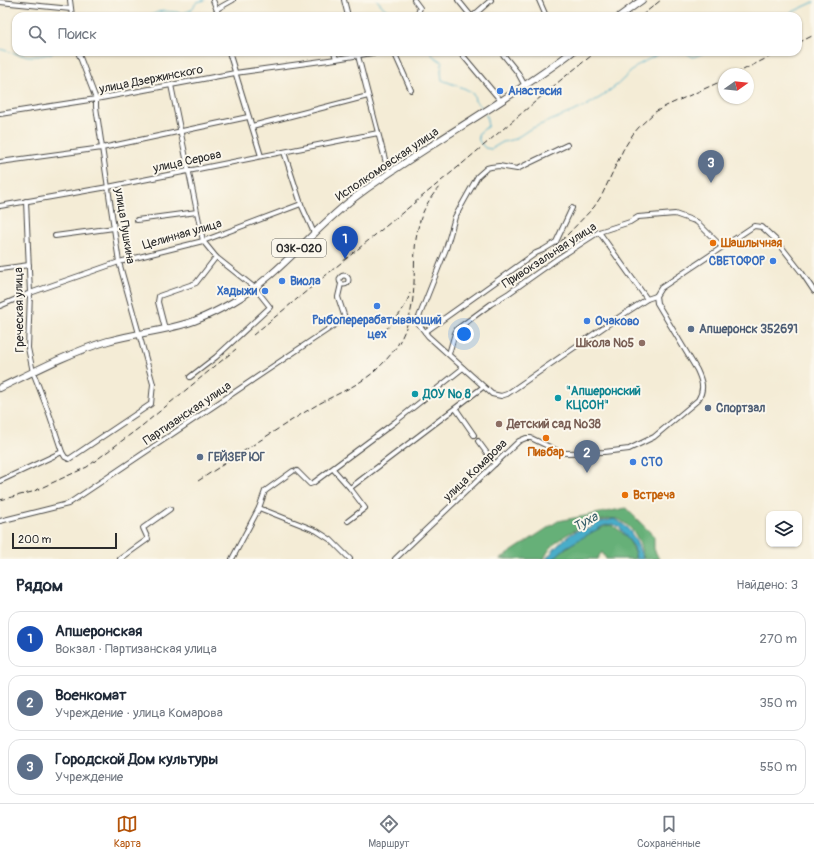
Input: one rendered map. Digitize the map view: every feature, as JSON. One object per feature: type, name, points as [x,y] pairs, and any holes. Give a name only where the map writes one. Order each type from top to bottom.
[{"type":"main road","points":[[626,12],[642,0]]},
{"type":"main road","name":"Исполкомовская улица","points":[[0,388],[81,350],[109,341],[194,321],[233,302],[255,288],[270,275],[339,210],[390,173],[525,86],[563,56]]},
{"type":"street","points":[[70,0],[71,12]]},
{"type":"street","points":[[217,9],[233,0]]},
{"type":"street","points":[[344,0],[347,12]]},
{"type":"street","points":[[414,0],[420,8],[418,12]]},
{"type":"street","points":[[458,0],[468,12]]},
{"type":"street","points":[[477,12],[491,0]]},
{"type":"street","points":[[544,12],[540,2],[546,0]]},
{"type":"street","points":[[213,1],[218,12]]},
{"type":"street","points":[[0,2],[71,9]]},
{"type":"street","name":"улица Пушкина","points":[[69,458],[151,404],[153,384],[119,262],[96,100],[80,56]]},
{"type":"street","points":[[230,56],[260,156]]},
{"type":"street","name":"улица Дзержинского","points":[[0,114],[96,100],[235,73],[349,56]]},
{"type":"street","points":[[358,56],[387,167],[390,173]]},
{"type":"street","points":[[396,56],[410,90]]},
{"type":"street","points":[[463,56],[501,101]]},
{"type":"street","points":[[504,56],[518,73],[525,86]]},
{"type":"street","points":[[171,85],[203,240],[216,257],[255,288],[270,307],[216,357],[190,377]]},
{"type":"street","points":[[252,126],[368,96]]},
{"type":"street","points":[[0,162],[102,148],[248,118]]},
{"type":"street","name":"улица Серова","points":[[0,206],[108,187],[378,133]]},
{"type":"street","points":[[567,145],[517,169],[499,166],[491,167],[487,168],[478,176],[454,217],[446,249],[417,322],[428,336],[492,394],[501,396],[507,394],[647,299],[656,296],[661,288],[754,226],[762,227],[777,241],[814,291]]},
{"type":"street","points":[[284,152],[301,204],[314,233]]},
{"type":"street","name":"Греческая улица","points":[[26,201],[30,293],[28,348],[33,372],[62,452],[65,457],[69,458]]},
{"type":"street","name":"Целинная улица","points":[[0,306],[30,293],[119,262],[203,240],[301,204]]},
{"type":"street","name":"Привокзальная улица","points":[[425,332],[536,253],[556,242],[572,208]]},
{"type":"street","points":[[137,220],[197,212]]},
{"type":"street","name":"Привокзальная улица","points":[[449,354],[457,329],[491,304],[599,232],[630,222],[638,217],[676,214],[698,222],[722,247]]},
{"type":"street","points":[[55,236],[114,228]]},
{"type":"street","points":[[599,232],[647,299]]},
{"type":"street","points":[[165,329],[158,302],[159,296],[196,283],[216,257]]},
{"type":"street","points":[[0,269],[29,265]]},
{"type":"street","name":"Партизанская улица","points":[[0,521],[68,504],[345,318],[338,297],[342,284]]},
{"type":"street","name":"улица Комарова","points":[[395,559],[519,441],[526,438],[531,438],[560,452],[566,453],[611,452],[629,449],[654,436],[698,400],[702,395],[702,380],[657,303],[656,296]]},
{"type":"street","points":[[232,559],[259,508],[265,491],[295,471],[310,484],[313,483],[395,422],[463,368]]},
{"type":"street","points":[[350,488],[483,387]]},
{"type":"street","points":[[456,409],[474,435]]},
{"type":"street","points":[[478,441],[495,464]]},
{"type":"street","points":[[0,481],[62,452]]},
{"type":"street","points":[[333,468],[365,508],[348,521]]},
{"type":"street","points":[[259,508],[317,531],[331,540],[350,559]]},
{"type":"street","points":[[120,559],[148,539],[143,528],[170,509]]},
{"type":"green space","points":[[626,508],[654,536],[654,549],[659,559],[644,559],[636,536],[633,532],[620,520],[611,518],[591,523],[567,534],[554,545],[544,559],[500,559],[558,521]]},
{"type":"green space","points":[[610,525],[621,531],[627,539],[634,550],[635,559],[606,559],[602,552],[597,559],[554,559],[580,539]]},
{"type":"water","points":[[614,519],[629,530],[639,547],[643,559],[636,559],[634,547],[619,527],[612,524],[603,526],[566,547],[553,559],[546,559],[571,534],[583,529],[589,529],[596,523]]},
{"type":"waterway","points":[[186,12],[191,10],[197,2],[205,0]]},
{"type":"waterway","points":[[377,0],[385,9],[391,12]]},
{"type":"waterway","points":[[793,12],[814,2]]},
{"type":"waterway","points":[[158,12],[174,12]]},
{"type":"waterway","points":[[0,49],[12,52]]},
{"type":"waterway","points":[[27,56],[33,56]]},
{"type":"waterway","points":[[33,56],[40,56]]},
{"type":"waterway","points":[[433,56],[442,62],[442,80],[466,89],[474,95],[475,101],[482,107]]},
{"type":"waterway","points":[[486,115],[488,126],[478,134],[479,141],[485,148],[491,149],[503,142],[515,139],[530,129],[584,107],[617,85],[638,65],[655,56]]},
{"type":"waterway","points":[[691,56],[696,56]]},
{"type":"railway","points":[[646,12],[661,0]]},
{"type":"railway","points":[[802,41],[814,35]]},
{"type":"railway","points":[[253,335],[591,56]]},
{"type":"railway","points":[[747,68],[771,56]]},
{"type":"railway","points":[[542,261],[594,207],[602,195],[623,150],[640,126],[655,112],[718,83]]},
{"type":"railway","points":[[198,481],[318,404],[368,377],[389,357],[403,336],[411,311],[416,239],[420,221],[427,204],[440,186]]},
{"type":"railway","points":[[378,337],[393,322],[405,306],[410,293]]},
{"type":"railway","points":[[0,500],[32,492],[87,467],[143,425],[236,349]]},
{"type":"place","name":"Анастасия","points":[[500,91]]},
{"type":"place","name":"Городской Дом культуры","points":[[711,183]]},
{"type":"place","name":"Шашлычная","points":[[713,243]]},
{"type":"place","name":"Апшеронская","points":[[345,259]]},
{"type":"place","name":"СВЕТОФОР","points":[[773,261]]},
{"type":"place","name":"Виола","points":[[282,281]]},
{"type":"place","name":"Хадыжи","points":[[265,291]]},
{"type":"place","name":"Рыбоперерабатывающий цех","points":[[377,306]]},
{"type":"place","name":"Очаково","points":[[587,321]]},
{"type":"place","name":"Апшеронск 352691","points":[[691,329]]},
{"type":"place","name":"Школа №5","points":[[642,343]]},
{"type":"place","name":"ДОУ № 8","points":[[415,394]]},
{"type":"place","name":"\"Апшеронский КЦСОН\"","points":[[558,398]]},
{"type":"place","name":"Спортзал","points":[[708,408]]},
{"type":"place","name":"Детский сад №38","points":[[499,424]]},
{"type":"place","name":"Пивбар","points":[[546,438]]},
{"type":"place","name":"ГЕЙЗЕР ЮГ","points":[[200,457]]},
{"type":"place","name":"СТО","points":[[633,462]]},
{"type":"place","name":"Военкомат","points":[[587,473]]},
{"type":"place","name":"Встреча","points":[[625,495]]},
{"type":"water label","name":"Туха","points":[[585,521]]}]
